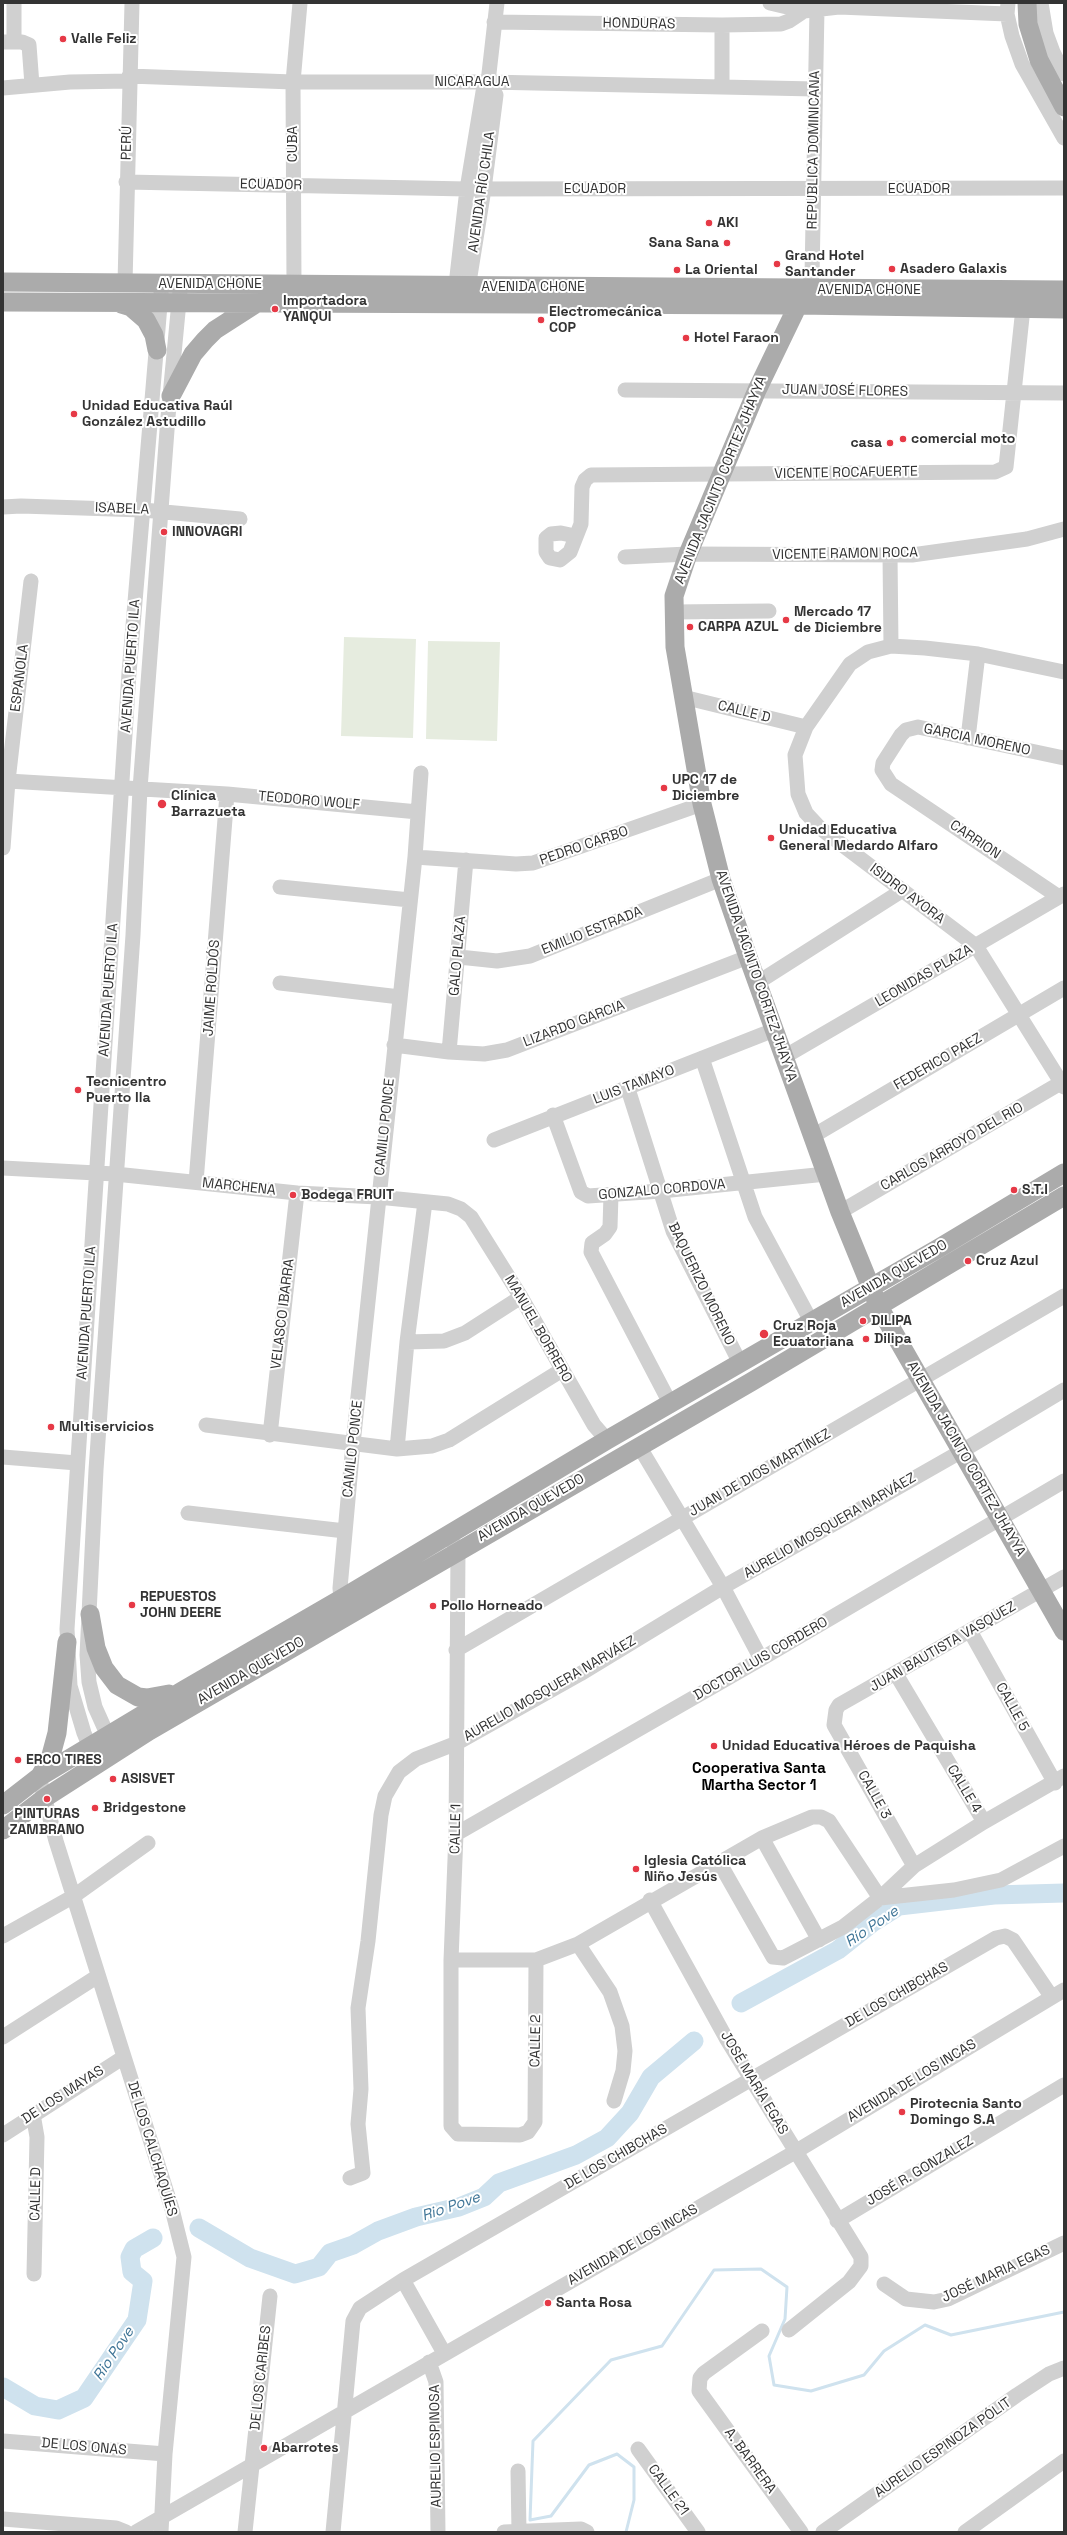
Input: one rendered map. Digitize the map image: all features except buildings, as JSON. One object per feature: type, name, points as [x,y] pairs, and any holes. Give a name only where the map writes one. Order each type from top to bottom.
[{"type":"main road","points":[[1027,3],[1028,24],[1039,60],[1064,107]]},
{"type":"main road","name":"AVENIDA CHONE","points":[[3,282],[294,285],[463,295]]},
{"type":"main road","name":"AVENIDA CHONE","points":[[3,302],[257,303],[463,295],[803,297],[1064,290]]},
{"type":"main road","name":"AVENIDA CHONE","points":[[803,297],[1064,309]]},
{"type":"main road","name":"AVENIDA JACINTO CORTEZ JHAYYA","points":[[803,297],[757,390],[678,578],[673,612],[675,647],[702,804],[721,879],[757,983],[840,1212],[874,1296],[920,1381],[1001,1518],[1040,1591],[1064,1631]]},
{"type":"main road","points":[[116,303],[131,307],[146,320],[154,335],[157,350]]},
{"type":"main road","points":[[171,396],[193,354],[205,340],[215,330],[257,303]]},
{"type":"main road","name":"AVENIDA QUEVEDO","points":[[111,1744],[184,1690],[341,1599],[639,1446],[807,1349],[874,1296],[1064,1173]]},
{"type":"main road","name":"AVENIDA QUEVEDO","points":[[3,1805],[39,1777],[93,1755],[453,1542],[607,1440],[671,1405],[740,1363],[812,1323],[874,1296],[1064,1196]]},
{"type":"main road","points":[[90,1614],[96,1648],[104,1668],[117,1685],[126,1692],[147,1698],[184,1690]]},
{"type":"main road","points":[[39,1777],[50,1759],[57,1733],[67,1642]]},
{"type":"main road","name":"AVENIDA QUEVEDO","points":[[3,1830],[93,1755]]},
{"type":"street","points":[[14,3],[8,42],[25,42],[30,47],[32,85]]},
{"type":"street","name":"PERÚ","points":[[125,283],[126,182],[132,3]]},
{"type":"street","name":"CUBA","points":[[294,285],[293,82],[300,3]]},
{"type":"street","name":"AVENIDA RÍO CHILA","points":[[463,295],[467,190],[483,92],[488,82],[497,3]]},
{"type":"street","points":[[770,3],[810,10],[839,7],[902,6],[1008,9],[1022,64],[1064,138]]},
{"type":"street","points":[[1041,3],[1046,33],[1052,52],[1064,74]]},
{"type":"street","name":"HONDURAS","points":[[494,22],[722,25],[781,24],[789,22],[810,10]]},
{"type":"street","name":"REPUBLICA DOMINICANA","points":[[803,297],[812,276],[815,89],[810,10]]},
{"type":"street","points":[[722,25],[722,86]]},
{"type":"street","name":"NICARAGUA","points":[[3,88],[129,79],[293,82],[488,82],[815,89]]},
{"type":"street","name":"AVENIDA RÍO CHILA","points":[[463,295],[484,190],[496,95],[488,82]]},
{"type":"street","name":"ECUADOR","points":[[126,182],[467,190],[1064,188]]},
{"type":"street","name":"AVENIDA PUERTO ILA","points":[[93,1755],[70,1686],[67,1642],[95,1174],[123,787],[129,673],[150,407],[157,350],[162,284]]},
{"type":"street","name":"AVENIDA PUERTO ILA","points":[[111,1744],[89,1682],[87,1655],[96,1470],[140,789],[181,284]]},
{"type":"street","name":"VICENTE ROCAFUERTE","points":[[575,536],[581,524],[582,487],[585,480],[591,475],[995,472],[1006,467],[1022,308]]},
{"type":"street","name":"JUAN JOSÉ FLORES","points":[[625,390],[1064,393]]},
{"type":"street","name":"ISABELA","points":[[3,507],[21,506],[163,511],[240,519]]},
{"type":"street","name":"VICENTE RAMON ROCA","points":[[624,557],[688,554],[890,555],[980,546],[1027,539],[1064,529]]},
{"type":"street","points":[[890,555],[890,646]]},
{"type":"street","name":"ESPANOLA","points":[[3,848],[8,781],[31,581]]},
{"type":"street","points":[[673,612],[769,611]]},
{"type":"street","name":"ISIDRO AYORA","points":[[1063,1084],[976,946],[820,828],[806,813],[798,794],[795,755],[806,727],[850,664],[868,652],[890,646],[978,654],[1064,672]]},
{"type":"street","points":[[968,738],[978,654]]},
{"type":"street","name":"CALLE D","points":[[683,697],[806,727]]},
{"type":"street","name":"GARCIA MORENO","points":[[890,784],[882,770],[883,763],[906,730],[918,727],[1064,758]]},
{"type":"street","name":"CAMILO PONCE","points":[[341,1599],[340,1588],[353,1444],[415,857],[421,773]]},
{"type":"street","name":"TEODORO WOLF","points":[[8,781],[227,794],[418,812]]},
{"type":"street","name":"CARRION","points":[[890,784],[1061,896]]},
{"type":"street","name":"JAIME ROLDÓS","points":[[196,1182],[227,794]]},
{"type":"street","name":"PEDRO CARBO","points":[[415,857],[516,864],[534,863],[702,804]]},
{"type":"street","name":"GALO PLAZA","points":[[448,1052],[459,957],[466,860]]},
{"type":"street","name":"EMILIO ESTRADA","points":[[459,957],[497,961],[530,956],[721,879]]},
{"type":"street","points":[[280,887],[410,900]]},
{"type":"street","points":[[757,983],[903,890]]},
{"type":"street","name":"LEONIDAS PLAZA","points":[[784,1057],[1061,896]]},
{"type":"street","name":"LIZARDO GARCIA","points":[[394,1045],[448,1052],[484,1054],[507,1050],[748,957]]},
{"type":"street","points":[[280,984],[400,997]]},
{"type":"street","name":"FEDERICO PAEZ","points":[[813,1136],[1064,988]]},
{"type":"street","name":"LUIS TAMAYO","points":[[494,1140],[553,1115],[628,1089],[774,1030]]},
{"type":"street","points":[[702,1058],[745,1183],[755,1217],[812,1323]]},
{"type":"street","name":"CARLOS ARROYO DEL RIO","points":[[840,1212],[1063,1084]]},
{"type":"street","name":"BAQUERIZO MORENO","points":[[628,1089],[660,1191],[674,1230],[740,1363]]},
{"type":"street","name":"GONZALO CORDOVA","points":[[553,1115],[581,1192],[588,1196],[660,1191],[826,1174]]},
{"type":"street","name":"MARCHENA","points":[[3,1168],[115,1174],[297,1193],[378,1197],[448,1204],[471,1217]]},
{"type":"street","name":"VELASCO IBARRA","points":[[270,1435],[297,1193]]},
{"type":"street","points":[[611,1195],[611,1221],[608,1231],[592,1243],[591,1252],[671,1405]]},
{"type":"street","points":[[397,1448],[407,1342],[425,1202]]},
{"type":"street","name":"MANUEL BORRERO","points":[[471,1217],[521,1297],[594,1425],[607,1440]]},
{"type":"street","name":"JUAN DE DIOS MARTÍNEZ","points":[[456,1650],[1064,1296]]},
{"type":"street","points":[[407,1342],[444,1341],[465,1333],[521,1297]]},
{"type":"street","points":[[206,1425],[270,1435],[353,1444],[397,1448],[432,1446],[449,1440],[562,1370]]},
{"type":"street","name":"AURELIO MOSQUERA NARVÁEZ","points":[[350,2178],[360,2176],[363,2173],[358,2124],[361,2089],[358,2008],[385,1796],[398,1772],[416,1759],[457,1743],[580,1674],[723,1587],[962,1451],[1064,1390]]},
{"type":"street","points":[[639,1446],[681,1519],[723,1587],[761,1659]]},
{"type":"street","points":[[3,1457],[77,1463]]},
{"type":"street","name":"DOCTOR LUIS CORDERO","points":[[456,1834],[761,1659],[1064,1481]]},
{"type":"street","points":[[188,1513],[345,1531]]},
{"type":"street","name":"CALLE 1","points":[[453,1542],[457,1743],[456,1834],[451,1960],[451,2126],[458,2134],[464,2135],[520,2135],[528,2132],[535,2122]]},
{"type":"street","name":"JUAN BAUTISTA VASQUEZ","points":[[834,1725],[833,1717],[840,1705],[1064,1577]]},
{"type":"street","name":"CALLE 5","points":[[970,1631],[1059,1780]]},
{"type":"street","name":"CALLE 4","points":[[896,1674],[984,1822]]},
{"type":"street","name":"CALLE 3","points":[[834,1725],[914,1866]]},
{"type":"street","name":"DE LOS CALCHAQUÍES","points":[[39,1777],[43,1798],[172,2209],[184,2257],[165,2454],[161,2532]]},
{"type":"street","points":[[719,1862],[773,1957],[783,1958],[843,1927],[880,1898],[914,1866],[984,1822],[1059,1780]]},
{"type":"street","points":[[451,1960],[536,1960],[578,1944],[650,1900],[762,1838],[812,1817],[821,1817],[830,1821],[880,1898]]},
{"type":"street","points":[[762,1838],[819,1940]]},
{"type":"street","points":[[3,1936],[74,1896],[148,1843]]},
{"type":"street","points":[[880,1898],[954,1890],[1001,1880],[1064,1846]]},
{"type":"street","name":"JOSÉ MARÍA EGAS","points":[[650,1900],[708,2008],[837,2221],[860,2255],[862,2263],[849,2282],[789,2330]]},
{"type":"street","name":"DE LOS CHIBCHAS","points":[[333,2532],[353,2321],[360,2308],[403,2280],[996,1938],[1005,1936],[1013,1940],[1057,1993]]},
{"type":"street","points":[[578,1944],[610,1992],[622,2026],[625,2051],[623,2072],[614,2101]]},
{"type":"street","name":"CALLE 2","points":[[535,2122],[536,1960]]},
{"type":"street","points":[[3,2037],[98,1976]]},
{"type":"street","name":"AVENIDA DE LOS INCAS","points":[[136,2532],[251,2468],[444,2353],[795,2152],[1057,1993]]},
{"type":"street","name":"DE LOS MAYAS","points":[[3,2135],[33,2114],[124,2057]]},
{"type":"street","name":"JOSÉ R. GONZALEZ","points":[[837,2221],[1064,2085]]},
{"type":"street","name":"CALLE D","points":[[33,2114],[37,2137],[34,2274]]},
{"type":"street","name":"JOSÉ MARIA EGAS","points":[[884,2284],[906,2299],[934,2302],[948,2299],[1064,2243]]},
{"type":"street","points":[[403,2280],[444,2353]]},
{"type":"street","name":"DE LOS CARIBES","points":[[245,2532],[270,2296]]},
{"type":"street","name":"A. BARRERA","points":[[762,2330],[704,2373],[700,2378],[699,2391],[801,2532]]},
{"type":"street","name":"AURELIO ESPINOSA","points":[[429,2362],[436,2382],[438,2532]]},
{"type":"street","name":"AURELIO ESPINOZA PÓLIT","points":[[823,2532],[1017,2395],[1049,2374],[1064,2368]]},
{"type":"street","name":"DE LOS ONAS","points":[[3,2441],[165,2454]]},
{"type":"street","name":"CALLE 21","points":[[638,2449],[698,2532]]},
{"type":"street","points":[[965,2532],[1064,2461]]},
{"type":"street","points":[[518,2471],[519,2532]]},
{"type":"street","points":[[3,2519],[116,2528],[126,2532]]},
{"type":"street","points":[[504,2532],[581,2529],[587,2532]]},
{"type":"shaded area","points":[[344,637],[416,639],[413,738],[341,736]]},
{"type":"shaded area","points":[[428,641],[500,642],[497,741],[426,739]]},
{"type":"waterway","name":"Río Pove","points":[[741,2003],[838,1950],[872,1923],[899,1906],[994,1895],[1064,1893]]},
{"type":"waterway","name":"Rio Pove","points":[[199,2228],[250,2258],[295,2274],[319,2267],[330,2253],[353,2245],[378,2231],[416,2217],[459,2207],[484,2197],[499,2183],[576,2155],[607,2138],[630,2113],[651,2077],[694,2041]]},
{"type":"waterway","name":"Rio Pove","points":[[3,2387],[35,2406],[58,2410],[84,2398],[137,2320],[143,2281],[132,2272],[130,2257],[134,2249],[153,2238]]},
{"type":"waterway","points":[[626,2532],[634,2500],[634,2467],[617,2454],[589,2465],[551,2516],[530,2520],[533,2441],[611,2360],[662,2346],[714,2270],[761,2269],[787,2287],[785,2319],[769,2356],[774,2385],[811,2391],[864,2375],[884,2351],[925,2325],[951,2335],[1064,2312]]},
{"type":"place","name":"Valle Feliz","points":[[63,39]]},
{"type":"place","name":"AKI","points":[[709,223]]},
{"type":"place","name":"Sana Sana","points":[[727,243]]},
{"type":"place","name":"Grand Hotel Santander","points":[[777,264]]},
{"type":"place","name":"Asadero Galaxis","points":[[892,269]]},
{"type":"place","name":"La Oriental","points":[[677,270]]},
{"type":"place","name":"Importadora YANQUI","points":[[275,309]]},
{"type":"place","name":"Electromecánica COP","points":[[541,320]]},
{"type":"place","name":"Hotel Faraon","points":[[686,338]]},
{"type":"place","name":"Unidad Educativa Raúl González Astudillo","points":[[74,414]]},
{"type":"place","name":"comercial moto","points":[[903,439]]},
{"type":"place","name":"casa","points":[[890,443]]},
{"type":"place","name":"INNOVAGRI","points":[[164,532]]},
{"type":"place","name":"Mercado 17 de Diciembre","points":[[786,620]]},
{"type":"place","name":"CARPA AZUL","points":[[690,627]]},
{"type":"place","name":"UPC 17 de Diciembre","points":[[664,788]]},
{"type":"place","name":"Clínica Barrazueta","points":[[162,804]]},
{"type":"place","name":"Unidad Educativa General Medardo Alfaro","points":[[771,838]]},
{"type":"place","name":"Tecnicentro Puerto Ila","points":[[78,1090]]},
{"type":"place","name":"S.T.I","points":[[1014,1190]]},
{"type":"place","name":"Bodega FRUIT","points":[[293,1195]]},
{"type":"place","name":"Cruz Azul","points":[[968,1261]]},
{"type":"place","name":"DILIPA","points":[[863,1321]]},
{"type":"place","name":"Cruz Roja Ecuatoriana","points":[[764,1334]]},
{"type":"place","name":"Dilipa","points":[[866,1339]]},
{"type":"place","name":"Multiservicios","points":[[51,1427]]},
{"type":"place","name":"REPUESTOS JOHN DEERE","points":[[132,1605]]},
{"type":"place","name":"Pollo Horneado","points":[[433,1606]]},
{"type":"place","name":"Unidad Educativa Héroes de Paquisha","points":[[714,1746]]},
{"type":"place","name":"ERCO TIRES","points":[[18,1760]]},
{"type":"place","name":"ASISVET","points":[[113,1779]]},
{"type":"place","name":"PINTURAS ZAMBRANO","points":[[47,1799]]},
{"type":"place","name":"Bridgestone","points":[[95,1808]]},
{"type":"place","name":"Iglesia Católica Niño Jesús","points":[[636,1869]]},
{"type":"place","name":"Pirotecnia Santo Domingo S.A","points":[[902,2112]]},
{"type":"place","name":"Santa Rosa","points":[[548,2303]]},
{"type":"place","name":"Abarrotes","points":[[264,2448]]},
{"type":"district","name":"Cooperativa Santa Martha Sector 1","points":[[759,1778]]}]
